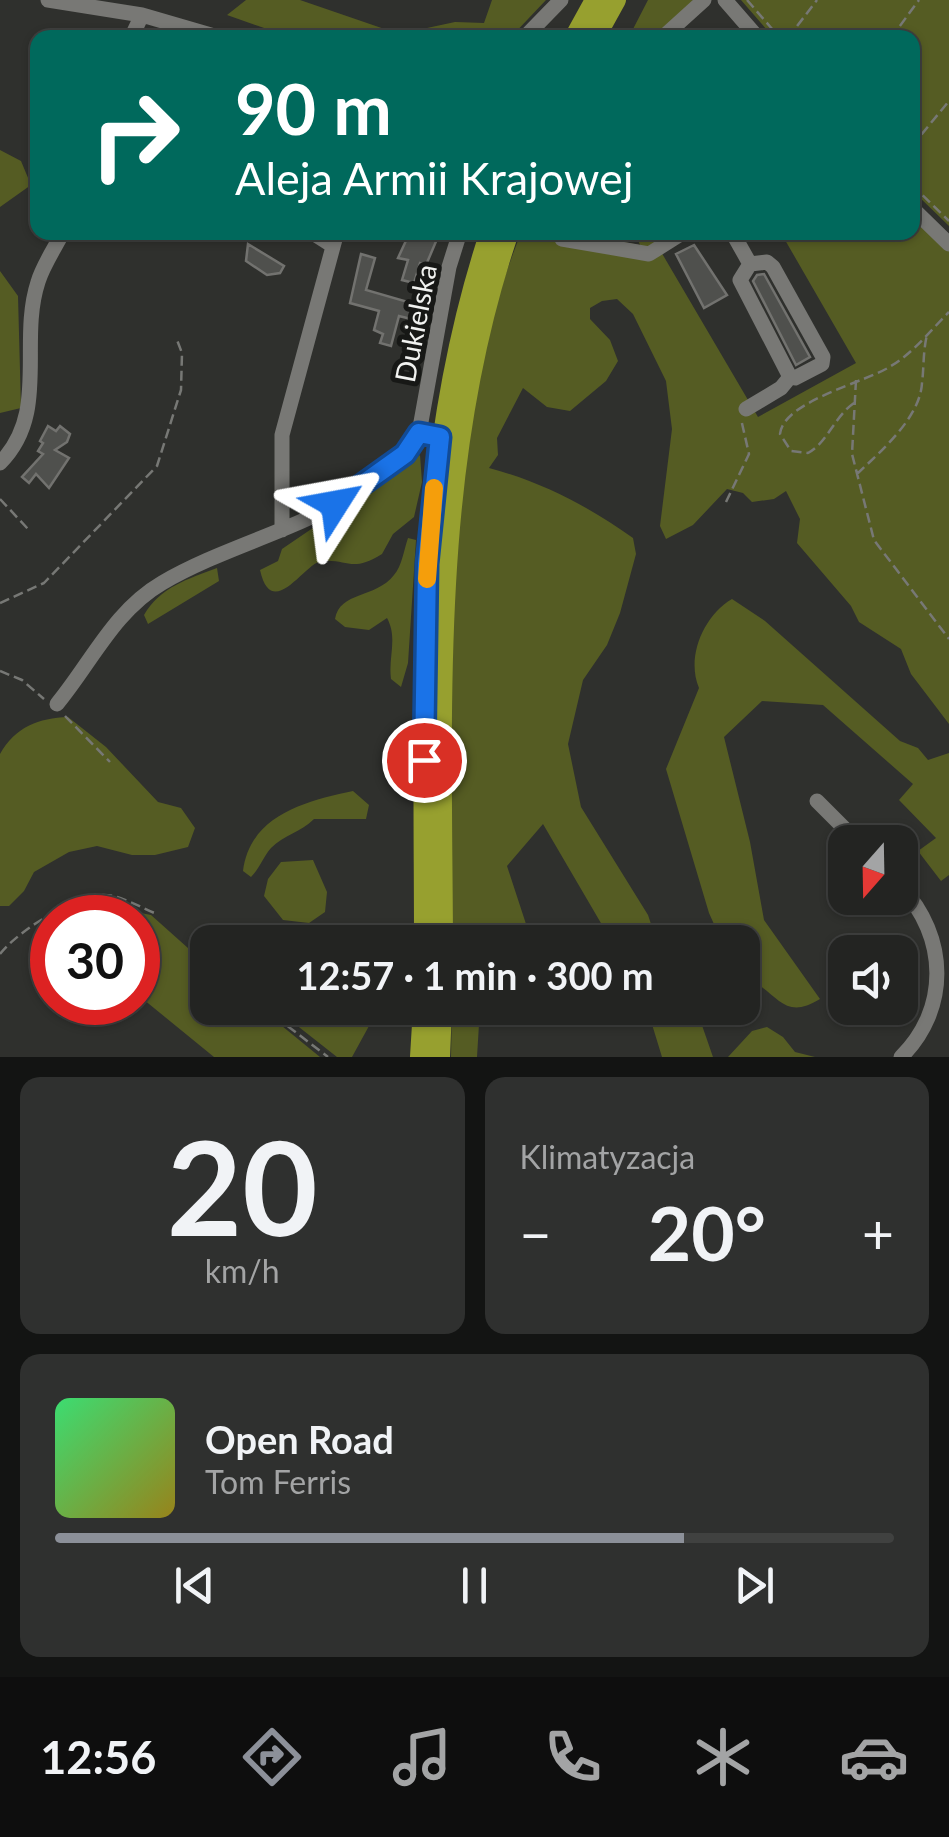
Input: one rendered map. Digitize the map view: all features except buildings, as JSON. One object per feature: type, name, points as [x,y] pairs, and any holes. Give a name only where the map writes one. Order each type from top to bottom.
[{"type":"main road","points":[[578,30],[595,0]]},
{"type":"main road","points":[[599,30],[616,0]]},
{"type":"main road","points":[[424,925],[426,602],[440,437],[462,330],[488,240]]},
{"type":"main road","points":[[443,925],[442,646],[449,516],[468,384],[507,240]]},
{"type":"main road","points":[[420,1057],[422,1025]]},
{"type":"main road","points":[[440,1057],[441,1025]]},
{"type":"street","points":[[48,0],[142,16],[192,30]]},
{"type":"street","points":[[532,30],[560,0]]},
{"type":"street","points":[[671,30],[704,0]]},
{"type":"street","points":[[724,0],[751,30]]},
{"type":"street","points":[[135,30],[142,16]]},
{"type":"street","points":[[678,24],[683,30]]},
{"type":"street","points":[[920,216],[949,244]]},
{"type":"street","points":[[0,463],[19,444],[28,411],[38,282],[59,240]]},
{"type":"street","points":[[282,530],[282,435],[335,240]]},
{"type":"street","name":"Dukielska","points":[[419,433],[458,240]]},
{"type":"street","points":[[568,240],[649,254],[671,240]]},
{"type":"street","points":[[736,240],[750,264]]},
{"type":"street","points":[[746,408],[782,388],[790,377],[808,373],[822,364],[823,357],[774,267],[766,262],[750,264]]},
{"type":"street","points":[[750,264],[740,280],[790,377]]},
{"type":"street","points":[[57,704],[88,666],[103,636],[161,584],[310,521],[386,470],[405,454],[419,433],[440,437]]},
{"type":"street","points":[[817,801],[841,825]]},
{"type":"street","points":[[901,1057],[914,1048],[944,996],[944,954],[918,914]]},
{"type":"path","points":[[747,0],[773,30]]},
{"type":"path","points":[[794,30],[817,0]]},
{"type":"path","points":[[897,30],[919,0]]},
{"type":"path","points":[[920,137],[949,100]]},
{"type":"path","points":[[920,193],[949,221]]},
{"type":"path","points":[[854,403],[838,414],[820,446],[808,453],[791,450],[780,434],[784,423],[803,409],[856,380],[890,368],[949,312]]},
{"type":"path","points":[[856,475],[899,430],[911,411],[922,386],[927,333]]},
{"type":"path","points":[[0,603],[44,583],[157,466],[181,390],[182,353],[177,340]]},
{"type":"path","points":[[856,380],[851,435],[856,475],[874,540],[949,638]]},
{"type":"path","points":[[726,502],[749,454],[741,416],[746,408]]},
{"type":"path","points":[[0,499],[28,529]]},
{"type":"path","points":[[0,671],[12,674],[57,704],[110,762]]},
{"type":"path","points":[[0,954],[12,939],[30,929]]},
{"type":"path","points":[[286,1025],[328,1057]]},
{"type":"green space","points":[[246,0],[300,0],[387,30],[270,30],[227,15]]},
{"type":"green space","points":[[492,0],[546,0],[518,30],[418,30],[455,22],[484,23]]},
{"type":"green space","points":[[648,0],[693,0],[676,30],[633,30]]},
{"type":"green space","points":[[741,0],[949,0],[949,226],[920,198],[920,30],[767,30]]},
{"type":"green space","points":[[0,150],[21,161],[30,186],[0,207]]},
{"type":"green space","points":[[920,222],[949,250],[949,724],[911,674],[901,649],[859,622],[851,606],[797,543],[800,519],[786,491],[774,499],[752,502],[743,493],[727,489],[693,525],[666,539],[660,526],[672,429],[666,381],[633,314],[617,299],[602,301],[590,308],[590,319],[610,340],[618,361],[606,381],[570,411],[547,407],[523,388],[497,438],[498,455],[489,468],[564,496],[633,538],[636,554],[620,613],[607,645],[583,680],[568,744],[581,807],[651,925],[602,925],[543,824],[507,866],[526,925],[452,925],[450,674],[460,493],[473,405],[492,318],[519,240],[612,240],[640,245],[638,240],[654,240],[758,417],[856,363],[785,240],[920,240]]},
{"type":"green space","points":[[0,271],[18,296],[21,408],[0,413]]},
{"type":"green space","points":[[420,455],[422,482],[414,517],[393,534],[382,554],[357,564],[322,561],[280,591],[265,585],[260,570],[278,561],[282,549]]},
{"type":"green space","points":[[408,538],[416,540],[408,663],[401,687],[391,679],[392,633],[387,618],[369,630],[345,627],[335,619],[344,604],[394,575]]},
{"type":"green space","points":[[217,568],[219,581],[148,624],[144,615],[158,597]]},
{"type":"green space","points":[[732,599],[765,621],[900,741],[918,748],[928,760],[949,753],[949,875],[941,881],[918,851],[936,838],[899,800],[913,784],[823,705],[762,701],[724,737],[764,920],[820,999],[807,1005],[788,1006],[760,986],[760,925],[714,925],[666,769],[699,688],[695,664],[700,639],[722,606]]},
{"type":"green space","points":[[68,717],[106,747],[158,802],[181,808],[195,828],[188,847],[155,855],[132,855],[97,846],[69,852],[34,872],[24,891],[9,906],[0,906],[0,754],[13,737],[29,726]]},
{"type":"green space","points":[[353,791],[369,805],[366,819],[314,819],[271,848],[251,877],[243,871],[248,852],[268,824],[299,806]]},
{"type":"green space","points":[[313,860],[327,892],[325,912],[309,923],[283,920],[264,896],[268,879],[281,862]]},
{"type":"green space","points":[[160,923],[190,950],[190,1025],[281,1025],[320,1057],[214,1057],[160,1013]]},
{"type":"green space","points":[[296,1025],[370,1025],[352,1057],[337,1057]]},
{"type":"green space","points":[[452,1025],[479,1025],[477,1057],[451,1057]]},
{"type":"green space","points":[[652,1025],[702,1025],[713,1057],[662,1057]]},
{"type":"green space","points":[[767,1027],[783,1037],[795,1052],[815,1057],[728,1057],[752,1031]]},
{"type":"slow traffic","points":[[427,579],[434,488]]},
{"type":"route","points":[[335,504],[405,454],[419,433],[440,437],[427,564],[424,760]]}]
